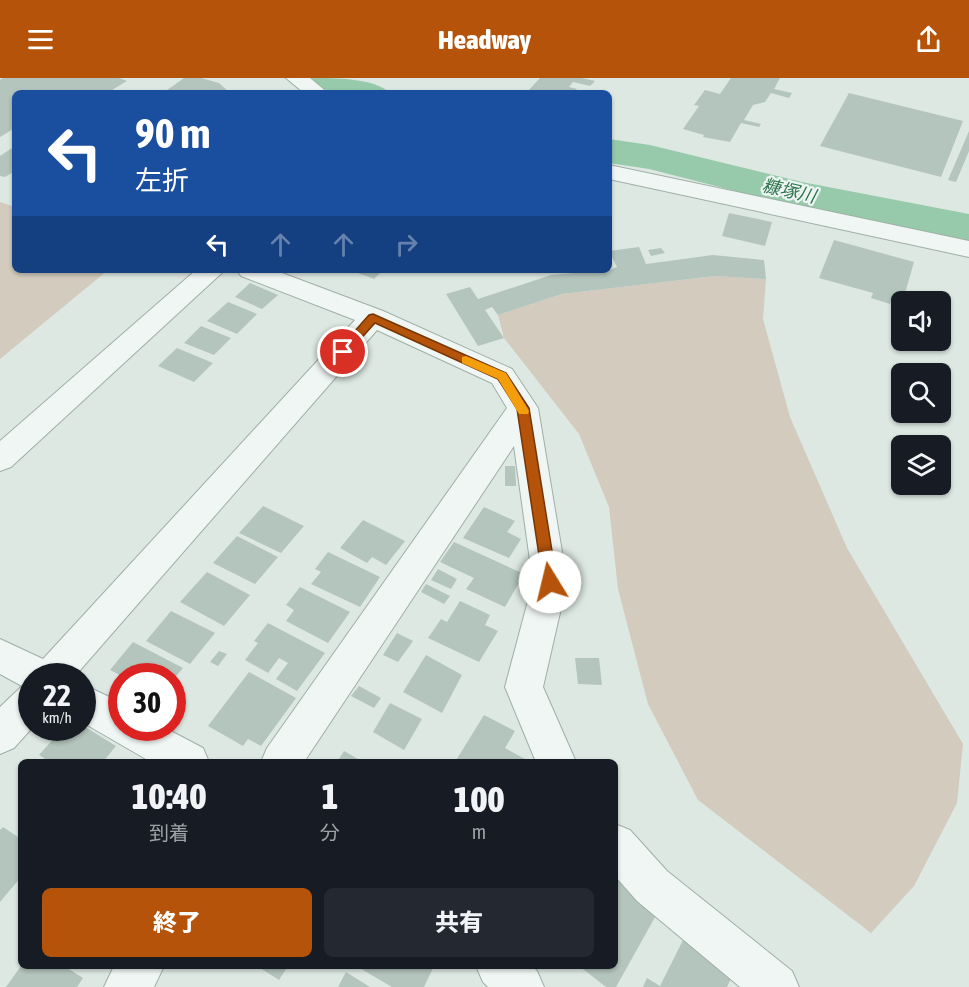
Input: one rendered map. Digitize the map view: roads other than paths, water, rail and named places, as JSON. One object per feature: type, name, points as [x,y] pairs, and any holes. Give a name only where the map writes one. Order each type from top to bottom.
[{"type":"street","points":[[296,78],[314,90]]},
{"type":"street","points":[[612,173],[969,249]]},
{"type":"street","points":[[0,459],[209,273]]},
{"type":"street","points":[[258,273],[373,317],[502,376],[523,408],[550,582],[524,687],[555,759]]},
{"type":"street","points":[[64,663],[373,317]]},
{"type":"street","points":[[283,759],[523,408]]},
{"type":"street","points":[[0,655],[18,665]]},
{"type":"street","points":[[0,735],[18,715]]},
{"type":"street","points":[[151,741],[184,759]]},
{"type":"street","points":[[618,848],[652,886],[776,987]]},
{"type":"street","points":[[127,987],[139,969]]},
{"type":"street","points":[[480,987],[488,969]]},
{"type":"street","points":[[502,969],[521,987]]},
{"type":"waterway","name":"糠塚川","points":[[330,78],[363,90]]},
{"type":"waterway","name":"糠塚川","points":[[612,151],[650,157],[802,195],[969,228]]}]
